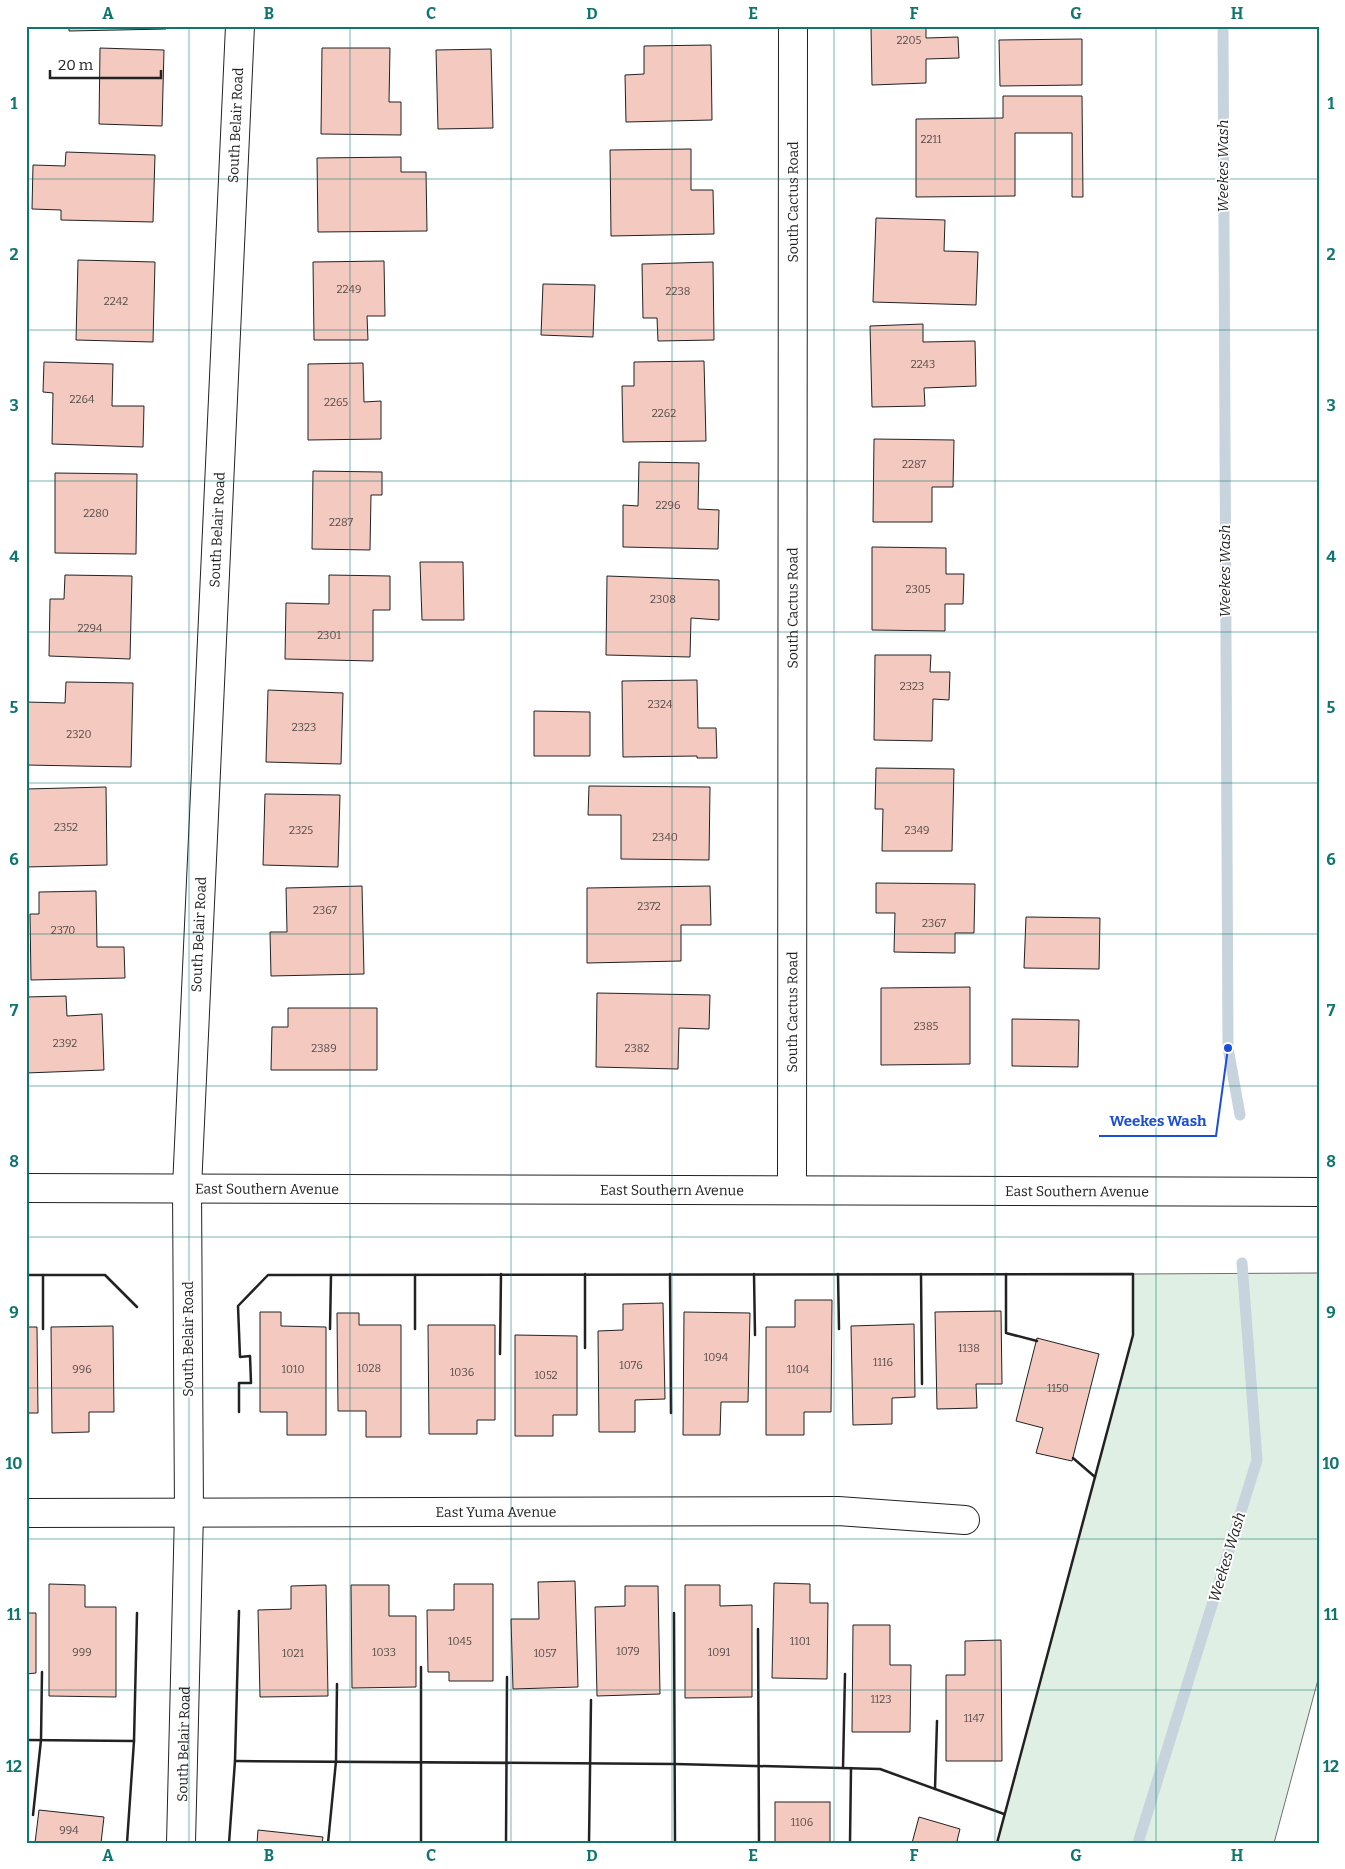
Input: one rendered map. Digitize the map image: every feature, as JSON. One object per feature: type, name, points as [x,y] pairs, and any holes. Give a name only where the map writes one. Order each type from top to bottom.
[{"type":"street","name":"South Belair Road","points":[[181,1843],[189,1512],[187,1188],[240,26]]},
{"type":"street","name":"South Cactus Road","points":[[792,1190],[793,26]]},
{"type":"street","name":"East Southern Avenue","points":[[26,1188],[1310,1192]]},
{"type":"street","name":"East Yuma Avenue","points":[[26,1513],[838,1511],[965,1520]]},
{"type":"green space","points":[[1319,1273],[1319,1676],[1274,1843],[997,1843],[1133,1335],[1133,1274]]},
{"type":"building","points":[[69,26],[166,26],[166,29],[69,31]]},
{"type":"building","points":[[871,26],[926,26],[926,38],[958,37],[959,58],[926,59],[926,83],[872,85]]},
{"type":"building","points":[[1082,39],[1082,85],[1000,86],[999,40]]},
{"type":"building","points":[[711,45],[712,120],[626,122],[625,75],[644,74],[644,46]]},
{"type":"building","points":[[100,48],[164,50],[162,126],[99,124]]},
{"type":"building","points":[[322,48],[390,48],[389,102],[401,102],[401,135],[321,134]]},
{"type":"building","points":[[491,49],[493,128],[438,129],[436,50]]},
{"type":"building","points":[[1003,96],[1082,96],[1083,197],[1072,197],[1072,133],[1015,133],[1015,196],[916,197],[916,119],[1003,118]]},
{"type":"building","points":[[691,149],[691,190],[713,190],[714,234],[611,236],[610,150]]},
{"type":"building","points":[[66,152],[155,155],[153,222],[61,220],[61,210],[32,209],[33,165],[65,166]]},
{"type":"building","points":[[401,157],[401,172],[426,172],[427,231],[318,232],[317,158]]},
{"type":"building","points":[[876,218],[945,220],[944,251],[978,252],[976,305],[873,302]]},
{"type":"building","points":[[78,260],[155,262],[153,342],[76,340]]},
{"type":"building","points":[[384,261],[385,316],[367,316],[368,340],[314,340],[313,262]]},
{"type":"building","points":[[713,262],[714,340],[658,341],[657,318],[643,318],[642,264]]},
{"type":"building","points":[[543,284],[595,285],[593,337],[541,335]]},
{"type":"building","points":[[923,324],[923,342],[975,341],[976,386],[924,388],[925,406],[872,407],[870,326]]},
{"type":"building","points":[[704,361],[706,441],[623,442],[622,386],[634,386],[634,362]]},
{"type":"building","points":[[44,362],[113,364],[112,406],[144,406],[143,447],[52,444],[53,393],[43,392]]},
{"type":"building","points":[[363,363],[364,402],[381,401],[381,439],[308,440],[308,364]]},
{"type":"building","points":[[874,439],[954,440],[953,487],[932,487],[932,522],[873,522]]},
{"type":"building","points":[[639,462],[699,463],[698,509],[719,510],[718,549],[623,547],[623,505],[638,506]]},
{"type":"building","points":[[313,471],[382,472],[382,495],[371,495],[370,550],[312,549]]},
{"type":"building","points":[[55,473],[137,474],[136,554],[55,553]]},
{"type":"building","points":[[872,547],[946,548],[946,574],[964,574],[963,604],[945,604],[945,631],[872,630]]},
{"type":"building","points":[[420,562],[463,562],[464,620],[422,620]]},
{"type":"building","points":[[65,575],[132,576],[130,659],[49,656],[50,599],[64,599]]},
{"type":"building","points":[[329,575],[390,576],[390,610],[373,610],[373,661],[285,659],[286,603],[329,604]]},
{"type":"building","points":[[607,576],[719,580],[719,620],[691,618],[690,657],[606,655]]},
{"type":"building","points":[[875,655],[931,655],[930,672],[950,672],[949,700],[933,699],[932,741],[874,740]]},
{"type":"building","points":[[697,680],[698,728],[716,728],[717,758],[697,758],[697,756],[623,757],[622,681]]},
{"type":"building","points":[[66,682],[133,683],[131,767],[26,765],[26,702],[65,703]]},
{"type":"building","points":[[268,690],[343,693],[341,764],[266,762]]},
{"type":"building","points":[[534,711],[590,712],[590,756],[534,756]]},
{"type":"building","points":[[876,768],[954,769],[952,851],[882,851],[883,809],[875,809]]},
{"type":"building","points":[[589,786],[710,787],[709,860],[621,859],[621,815],[588,815]]},
{"type":"building","points":[[106,787],[107,865],[26,867],[26,789]]},
{"type":"building","points":[[265,794],[340,795],[338,867],[263,865]]},
{"type":"building","points":[[876,883],[975,884],[974,933],[955,933],[955,953],[894,952],[895,913],[876,913]]},
{"type":"building","points":[[362,886],[364,974],[271,976],[270,932],[287,932],[286,888]]},
{"type":"building","points":[[710,886],[711,925],[681,925],[681,961],[587,963],[587,888]]},
{"type":"building","points":[[96,891],[97,947],[124,947],[125,978],[31,980],[30,914],[39,914],[39,892]]},
{"type":"building","points":[[1026,917],[1100,918],[1099,969],[1024,968]]},
{"type":"building","points":[[970,987],[970,1064],[881,1065],[881,988]]},
{"type":"building","points":[[597,993],[710,995],[709,1029],[679,1028],[678,1069],[596,1067]]},
{"type":"building","points":[[66,996],[67,1016],[102,1014],[104,1070],[26,1073],[26,997]]},
{"type":"building","points":[[288,1008],[377,1008],[377,1070],[271,1070],[272,1027],[288,1027]]},
{"type":"building","points":[[1012,1019],[1079,1020],[1078,1067],[1012,1066]]},
{"type":"building","points":[[795,1300],[832,1300],[831,1412],[804,1412],[804,1435],[766,1435],[766,1327],[795,1327]]},
{"type":"building","points":[[663,1303],[665,1399],[635,1400],[635,1432],[599,1432],[598,1331],[623,1330],[623,1304]]},
{"type":"building","points":[[1001,1311],[1002,1384],[976,1384],[977,1408],[937,1409],[935,1312]]},
{"type":"building","points":[[260,1312],[281,1312],[281,1326],[326,1327],[326,1435],[287,1435],[287,1412],[260,1412]]},
{"type":"building","points":[[684,1312],[750,1313],[748,1402],[721,1402],[720,1435],[683,1435]]},
{"type":"building","points":[[337,1313],[359,1313],[359,1325],[401,1325],[401,1437],[366,1437],[366,1411],[338,1411]]},
{"type":"building","points":[[914,1324],[915,1397],[892,1398],[892,1424],[853,1425],[851,1326]]},
{"type":"building","points":[[428,1325],[495,1325],[495,1420],[477,1420],[477,1434],[429,1434]]},
{"type":"building","points":[[113,1326],[114,1412],[89,1412],[89,1432],[52,1433],[51,1327]]},
{"type":"building","points":[[26,1327],[37,1327],[38,1413],[26,1413]]},
{"type":"building","points":[[515,1335],[577,1336],[577,1415],[553,1415],[553,1436],[515,1436]]},
{"type":"building","points":[[1037,1338],[1099,1354],[1072,1461],[1036,1453],[1043,1428],[1016,1421]]},
{"type":"building","points":[[575,1581],[578,1687],[513,1689],[511,1619],[539,1619],[538,1582]]},
{"type":"building","points":[[774,1583],[810,1584],[810,1603],[828,1603],[827,1679],[772,1678]]},
{"type":"building","points":[[49,1584],[85,1585],[85,1607],[116,1607],[116,1697],[49,1696]]},
{"type":"building","points":[[454,1584],[493,1584],[493,1681],[449,1681],[449,1672],[428,1672],[427,1610],[454,1610]]},
{"type":"building","points":[[326,1585],[328,1696],[260,1697],[258,1610],[291,1609],[291,1586]]},
{"type":"building","points":[[351,1585],[389,1585],[389,1616],[416,1616],[416,1687],[352,1688]]},
{"type":"building","points":[[685,1585],[720,1585],[720,1606],[752,1605],[752,1697],[685,1698]]},
{"type":"building","points":[[625,1586],[658,1586],[660,1694],[597,1696],[595,1607],[625,1606]]},
{"type":"building","points":[[26,1613],[36,1613],[36,1673],[26,1674]]},
{"type":"building","points":[[853,1625],[890,1625],[890,1665],[911,1665],[910,1732],[852,1732]]},
{"type":"building","points":[[1001,1640],[1002,1761],[946,1761],[946,1675],[965,1675],[965,1641]]},
{"type":"building","points":[[775,1802],[830,1802],[830,1843],[775,1843]]},
{"type":"building","points":[[39,1810],[104,1817],[101,1843],[35,1843]]},
{"type":"building","points":[[919,1817],[960,1829],[957,1841],[962,1843],[912,1843]]},
{"type":"building","points":[[258,1830],[323,1837],[322,1843],[257,1843]]},
{"type":"waterway","name":"Weekes Wash","points":[[1223,26],[1228,1048],[1240,1115]]},
{"type":"waterway","name":"Weekes Wash","points":[[1138,1843],[1257,1460],[1242,1263]]},
{"type":"wall","points":[[500,1354],[501,1274]]},
{"type":"wall","points":[[585,1274],[585,1348]]},
{"type":"wall","points":[[670,1274],[671,1413]]},
{"type":"wall","points":[[754,1274],[755,1335]]},
{"type":"wall","points":[[838,1274],[839,1329]]},
{"type":"wall","points":[[921,1274],[922,1384]]},
{"type":"wall","points":[[1006,1274],[1006,1333],[1037,1341]]},
{"type":"wall","points":[[239,1412],[239,1383],[251,1383],[250,1356],[240,1357],[238,1306],[268,1275],[1133,1274],[1133,1335],[997,1843]]},
{"type":"wall","points":[[26,1275],[105,1275],[137,1307]]},
{"type":"wall","points":[[43,1275],[43,1329]]},
{"type":"wall","points":[[330,1329],[331,1275]]},
{"type":"wall","points":[[415,1275],[415,1329]]},
{"type":"wall","points":[[1073,1458],[1095,1477]]},
{"type":"wall","points":[[229,1843],[235,1761],[239,1611]]},
{"type":"wall","points":[[127,1843],[134,1741],[137,1613]]},
{"type":"wall","points":[[674,1613],[675,1843]]},
{"type":"wall","points":[[758,1629],[759,1843]]},
{"type":"wall","points":[[421,1667],[421,1843]]},
{"type":"wall","points":[[33,1815],[41,1740],[42,1672]]},
{"type":"wall","points":[[843,1768],[845,1674]]},
{"type":"wall","points":[[506,1843],[507,1677]]},
{"type":"wall","points":[[328,1843],[336,1761],[337,1684]]},
{"type":"wall","points":[[589,1843],[591,1700]]},
{"type":"wall","points":[[935,1789],[937,1721]]},
{"type":"wall","points":[[26,1740],[134,1741]]},
{"type":"wall","points":[[235,1761],[675,1764],[880,1769],[1004,1814]]},
{"type":"wall","points":[[850,1843],[851,1768]]},
{"type":"place","name":"Weekes Wash","points":[[1228,1048]]}]
